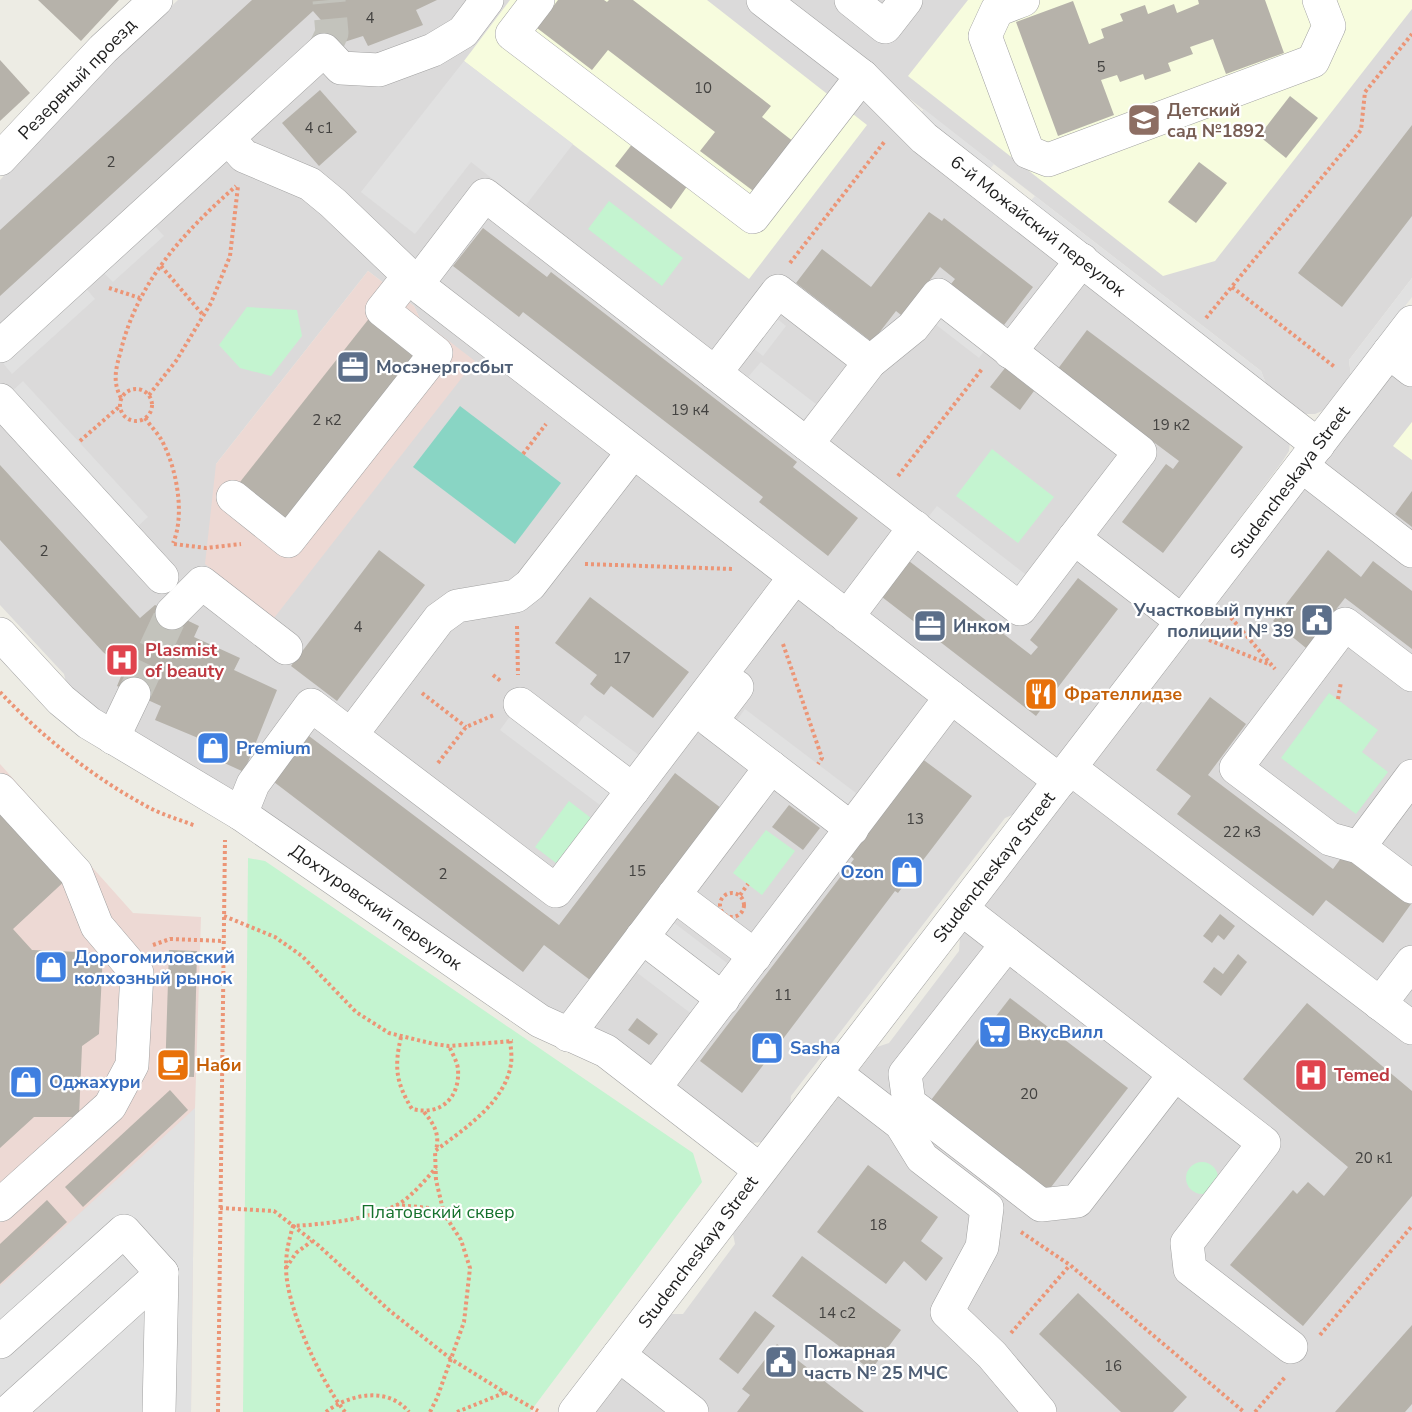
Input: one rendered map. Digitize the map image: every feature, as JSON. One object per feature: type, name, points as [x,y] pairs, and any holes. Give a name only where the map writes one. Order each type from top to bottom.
[{"type":"street","name":"Резервный проезд","points":[[0,159],[103,49],[156,0]]},
{"type":"street","points":[[0,346],[324,50],[340,69],[380,70],[433,50],[463,32],[487,0]]},
{"type":"street","points":[[538,0],[512,34],[753,217],[862,76]]},
{"type":"street","name":"6-й Можайский переулок","points":[[763,0],[862,76],[924,138],[1082,260],[1310,456],[1412,551]]},
{"type":"street","points":[[851,0],[885,27],[906,0]]},
{"type":"street","points":[[1023,0],[997,9],[985,36],[1028,152],[1048,160],[1313,61],[1329,26],[1319,0]]},
{"type":"street","points":[[228,138],[244,156],[310,184],[413,280],[951,697],[1065,775],[1412,1028]]},
{"type":"street","points":[[996,193],[1028,152]]},
{"type":"street","points":[[233,497],[288,541],[436,353],[382,310],[413,280],[485,195],[1020,609],[1140,452],[938,296],[913,327],[870,362],[807,444]]},
{"type":"street","points":[[1006,348],[1082,260]]},
{"type":"street","points":[[715,373],[778,291],[870,362]]},
{"type":"street","name":"Studencheskaya Street","points":[[575,1412],[1065,775],[1194,630],[1310,456],[1400,361],[1412,322]]},
{"type":"street","points":[[0,400],[57,462],[164,563]]},
{"type":"street","points":[[351,735],[439,619],[457,606],[516,596],[530,585],[633,452]]},
{"type":"street","points":[[847,617],[915,527]]},
{"type":"street","points":[[1074,538],[1194,630]]},
{"type":"street","points":[[233,825],[254,784],[311,705],[556,891],[795,577]]},
{"type":"street","points":[[172,613],[202,583],[286,648]]},
{"type":"street","points":[[1412,675],[1344,624],[1236,768],[1330,839],[1359,847],[1412,887]]},
{"type":"street","name":"Дохтуровский переулок","points":[[0,634],[61,700],[89,723],[233,825],[540,1021],[606,1051],[760,1170]]},
{"type":"street","points":[[737,687],[711,721],[852,828]]},
{"type":"street","points":[[519,693],[633,790]]},
{"type":"street","points":[[113,738],[134,694]]},
{"type":"street","points":[[655,1087],[951,697]]},
{"type":"street","points":[[568,1035],[771,767]]},
{"type":"street","points":[[1359,847],[1412,777]]},
{"type":"street","points":[[0,790],[76,873],[97,926],[137,973],[132,1065],[110,1106],[0,1205]]},
{"type":"street","points":[[674,895],[755,956]]},
{"type":"street","points":[[962,909],[1264,1143],[1187,1243],[1190,1269],[1299,1353]]},
{"type":"street","points":[[642,937],[723,999]]},
{"type":"street","points":[[1006,944],[905,1074],[907,1092],[909,1103],[1041,1205],[1077,1201],[1175,1074]]},
{"type":"street","points":[[1380,1004],[1412,962]]},
{"type":"street","points":[[841,1065],[893,1093],[907,1092]]},
{"type":"street","points":[[841,1065],[901,1124],[922,1158],[987,1208],[982,1247],[947,1312],[992,1355],[1040,1412]]},
{"type":"street","points":[[0,1342],[124,1231],[162,1273],[159,1412]]},
{"type":"street","points":[[8,1412],[162,1273]]},
{"type":"street","points":[[619,1355],[692,1412]]},
{"type":"path","points":[[1205,320],[1361,130],[1365,93],[1412,34]]},
{"type":"path","points":[[778,291],[786,268],[886,138]]},
{"type":"path","points":[[121,398],[116,388],[115,374],[132,313],[160,266],[200,218],[239,184],[230,256],[211,303],[176,361],[149,396]]},
{"type":"path","points":[[160,266],[204,316]]},
{"type":"path","points":[[1232,287],[1336,368]]},
{"type":"path","points":[[880,500],[1006,348]]},
{"type":"path","points":[[134,389],[142,390],[149,396],[152,404],[145,418],[137,421],[129,420],[123,414],[120,406],[121,398],[126,392],[134,389]]},
{"type":"path","points":[[523,454],[565,399]]},
{"type":"path","points":[[57,462],[120,406]]},
{"type":"path","points":[[145,418],[164,443],[173,468],[179,503],[176,537],[164,563]]},
{"type":"path","points":[[164,563],[206,548],[252,543],[279,534]]},
{"type":"path","points":[[548,562],[742,570]]},
{"type":"path","points":[[420,788],[466,727],[519,693],[516,596]]},
{"type":"path","points":[[1194,630],[1272,666],[1226,613]]},
{"type":"path","points":[[758,625],[783,644],[822,758],[799,788]]},
{"type":"path","points":[[397,674],[466,727]]},
{"type":"path","points":[[0,692],[26,720],[93,772],[149,808],[203,828]]},
{"type":"path","points":[[218,1412],[224,916],[233,825]]},
{"type":"path","points":[[740,895],[748,884]]},
{"type":"path","points":[[224,916],[275,937],[302,956],[356,1012],[389,1033],[449,1046],[522,1041]]},
{"type":"path","points":[[170,939],[224,941]]},
{"type":"path","points":[[401,1037],[397,1055],[400,1089],[412,1109],[424,1112],[439,1107],[452,1098],[455,1092],[458,1066],[449,1046]]},
{"type":"path","points":[[435,1151],[474,1121],[503,1089],[511,1064],[510,1041]]},
{"type":"path","points":[[424,1112],[434,1124],[438,1141],[435,1151],[436,1180],[444,1214],[461,1240],[470,1268],[464,1322],[430,1412]]},
{"type":"path","points":[[396,1205],[436,1168]]},
{"type":"path","points":[[293,1226],[328,1224],[396,1205],[430,1208],[444,1214]]},
{"type":"path","points":[[220,1208],[274,1211],[312,1241],[390,1311],[451,1359],[538,1411]]},
{"type":"path","points":[[987,1208],[1070,1265],[1244,1412]]},
{"type":"path","points":[[293,1226],[287,1244],[286,1268],[290,1295],[317,1368],[345,1412]]},
{"type":"path","points":[[1255,1412],[1299,1353],[1412,1226]]},
{"type":"path","points":[[286,1268],[296,1253],[312,1241]]},
{"type":"path","points":[[992,1355],[1070,1265]]},
{"type":"path","points":[[457,1412],[504,1392]]},
{"type":"path","points":[[326,1412],[338,1403],[356,1396],[378,1396],[394,1400],[409,1412]]},
{"type":"shaded area","points":[[178,0],[746,0],[842,73],[1290,441],[1289,451],[1282,462],[1038,786],[1017,813],[1005,818],[791,1096],[790,1109],[763,1142],[752,1143],[543,1011],[95,710],[68,690],[64,674],[0,605],[0,180],[113,61]],"holes":[[[368,271],[414,306],[420,319],[475,362],[216,464]]]},
{"type":"shaded area","points":[[510,0],[707,0],[867,125],[749,279],[464,61]]},
{"type":"shaded area","points":[[782,0],[1412,0],[1412,278],[1349,360],[1351,376],[1331,403],[1315,414],[1300,414],[1270,394],[1261,371]]},
{"type":"shaded area","name":"Детский сад №1892","points":[[968,0],[1412,0],[1412,9],[1215,261],[1163,276],[908,76]]},
{"type":"shaded area","points":[[464,61],[573,144],[526,205],[471,162],[415,234],[361,192]]},
{"type":"shaded area","points":[[924,109],[994,164],[986,174],[916,119]]},
{"type":"shaded area","points":[[1035,196],[1261,371],[1270,394],[1027,205]]},
{"type":"shaded area","points":[[153,224],[164,236],[113,282],[102,271]]},
{"type":"shaded area","points":[[368,271],[414,306],[420,319],[475,361],[274,618],[205,564],[216,464]]},
{"type":"shaded area","points":[[1412,278],[1412,297],[1351,376],[1349,360]]},
{"type":"shaded area","points":[[85,287],[95,299],[12,374],[2,362]]},
{"type":"shaded area","points":[[946,309],[990,343],[979,358],[935,324]]},
{"type":"shaded area","points":[[770,313],[786,326],[763,356],[747,343]]},
{"type":"shaded area","points":[[1412,342],[1412,1412],[596,1412],[671,1314],[683,1314],[735,1244],[733,1234],[877,1047],[889,1043],[959,951],[960,937]]},
{"type":"shaded area","points":[[761,362],[816,404],[803,420],[748,377]]},
{"type":"shaded area","points":[[23,381],[148,517],[135,529],[10,393]]},
{"type":"shaded area","points":[[460,406],[561,483],[515,544],[413,467]]},
{"type":"shaded area","points":[[1412,422],[1412,460],[1393,446]]},
{"type":"shaded area","points":[[937,506],[1029,577],[1017,592],[925,521]]},
{"type":"shaded area","points":[[745,709],[856,793],[845,807],[734,724]]},
{"type":"shaded area","points":[[511,715],[611,791],[600,805],[500,730]]},
{"type":"shaded area","points":[[585,715],[639,755],[628,769],[574,729]]},
{"type":"shaded area","points":[[0,764],[133,913],[201,917],[195,1108],[191,1412],[0,1412]]},
{"type":"shaded area","points":[[673,922],[731,966],[720,980],[662,936]]},
{"type":"shaded area","points":[[646,957],[704,1001],[693,1015],[636,972]]},
{"type":"shaded area","points":[[195,1108],[191,1412],[0,1412],[0,1286]]},
{"type":"green space","points":[[609,201],[683,258],[662,286],[588,229]]},
{"type":"green space","points":[[247,307],[297,310],[302,336],[271,376],[240,368],[219,345]]},
{"type":"green space","points":[[992,449],[1054,497],[1018,543],[956,496]]},
{"type":"green space","points":[[1329,693],[1378,730],[1362,752],[1388,772],[1356,814],[1281,758]]},
{"type":"green space","points":[[569,801],[591,818],[556,863],[535,847]]},
{"type":"green space","points":[[766,830],[795,851],[762,895],[733,873]]},
{"type":"green space","name":"Платовский сквер","points":[[248,858],[265,861],[693,1153],[702,1182],[530,1412],[243,1412]]},
{"type":"green space","points":[[1202,1162],[1213,1167],[1218,1178],[1213,1189],[1202,1194],[1191,1189],[1186,1178],[1191,1167]]},
{"type":"building","points":[[38,0],[119,0],[81,41]]},
{"type":"building","points":[[252,0],[437,0],[416,10],[423,25],[368,46],[363,36],[341,43],[313,11],[0,296],[0,230]]},
{"type":"building","points":[[558,0],[604,0],[607,2],[609,0],[633,0],[771,106],[762,117],[794,142],[756,193],[700,151],[715,132],[608,50],[592,70],[537,28]]},
{"type":"building","points":[[1198,0],[1265,0],[1284,53],[1226,74],[1213,39],[1190,47],[1193,54],[1168,63],[1171,71],[1145,80],[1143,74],[1120,82],[1117,75],[1101,80],[1114,115],[1058,136],[1016,22],[1073,1],[1089,44],[1104,38],[1101,29],[1123,21],[1120,14],[1145,5],[1148,14],[1174,4],[1177,13],[1199,4]]},
{"type":"building","points":[[0,60],[30,93],[0,121]]},
{"type":"building","points":[[320,90],[357,132],[319,166],[282,123]]},
{"type":"building","points":[[1290,96],[1318,118],[1286,158],[1259,136]]},
{"type":"building","points":[[1412,125],[1412,216],[1342,307],[1298,273]]},
{"type":"building","points":[[633,143],[688,185],[671,209],[615,166]]},
{"type":"building","points":[[1199,162],[1227,183],[1196,223],[1168,202]]},
{"type":"building","points":[[929,212],[942,221],[944,218],[1033,287],[1004,325],[951,284],[955,279],[940,267],[926,285],[906,319],[896,311],[872,342],[796,283],[822,249],[871,287]]},
{"type":"building","points":[[483,228],[547,277],[551,272],[797,462],[793,467],[858,518],[828,556],[759,502],[763,497],[523,312],[519,317],[453,266]]},
{"type":"building","points":[[371,316],[418,352],[283,523],[236,487]]},
{"type":"building","points":[[1087,330],[1243,447],[1163,553],[1122,522],[1166,464],[1173,469],[1179,461],[1057,370]]},
{"type":"building","points":[[1005,368],[1034,391],[1020,410],[990,387]]},
{"type":"building","points":[[0,465],[140,618],[155,605],[199,626],[194,637],[240,658],[234,670],[277,690],[244,772],[198,751],[203,740],[155,720],[161,706],[117,686],[124,669],[103,652],[0,540]]},
{"type":"building","points":[[1412,491],[1412,527],[1395,514]]},
{"type":"building","points":[[379,550],[425,585],[337,701],[291,666]]},
{"type":"building","points":[[1328,550],[1361,577],[1373,561],[1412,591],[1412,649],[1345,598],[1306,648],[1273,621]]},
{"type":"building","points":[[909,561],[1031,655],[1038,647],[1030,640],[1078,578],[1118,609],[1036,716],[882,597]]},
{"type":"building","points":[[590,597],[689,672],[653,718],[611,686],[604,695],[597,690],[590,684],[597,675],[555,643]]},
{"type":"building","points":[[1210,697],[1246,724],[1208,775],[1333,869],[1344,854],[1411,904],[1383,943],[1326,900],[1313,916],[1177,814],[1191,796],[1156,770]]},
{"type":"building","points":[[309,736],[559,925],[675,773],[721,808],[590,980],[544,945],[523,972],[274,782]]},
{"type":"building","points":[[921,758],[972,796],[898,893],[895,891],[742,1093],[700,1061],[854,859],[848,854]]},
{"type":"building","name":"Дорогомиловский колхозный рынок","points":[[0,801],[69,877],[13,929],[32,950],[103,953],[99,1034],[82,1046],[79,1117],[34,1117],[0,1148]]},
{"type":"building","points":[[789,805],[820,828],[803,850],[772,827]]},
{"type":"building","points":[[1220,914],[1235,926],[1224,940],[1218,935],[1212,943],[1203,936]]},
{"type":"building","points":[[169,950],[197,951],[194,1077],[165,1076]]},
{"type":"building","points":[[1238,954],[1247,962],[1221,996],[1203,982],[1214,967],[1223,974]]},
{"type":"building","points":[[1010,998],[1128,1088],[1048,1191],[931,1100]]},
{"type":"building","points":[[1307,1003],[1412,1091],[1412,1196],[1303,1326],[1230,1265],[1293,1190],[1297,1194],[1308,1182],[1324,1196],[1348,1167],[1243,1079]]},
{"type":"building","points":[[637,1018],[658,1034],[649,1045],[628,1030]]},
{"type":"building","points":[[170,1090],[188,1110],[83,1207],[65,1187]]},
{"type":"building","points":[[868,1165],[938,1217],[921,1241],[943,1258],[926,1281],[904,1261],[886,1284],[817,1232]]},
{"type":"building","points":[[47,1200],[67,1222],[0,1284],[0,1244]]},
{"type":"building","points":[[802,1256],[901,1330],[871,1370],[772,1296]]},
{"type":"building","points":[[1078,1293],[1187,1397],[1173,1412],[1121,1412],[1039,1334]]},
{"type":"building","points":[[755,1311],[775,1326],[738,1374],[719,1359]]},
{"type":"building","points":[[1412,1325],[1412,1404],[1405,1412],[1335,1412]]},
{"type":"building","name":"Пожарная часть № 25 МЧС","points":[[777,1344],[864,1412],[737,1412],[750,1395],[742,1389]]},
{"type":"tunnel","points":[[324,50],[332,33],[329,0]]},
{"type":"tunnel","points":[[134,694],[172,613]]},
{"type":"place","name":"Детский сад №1892","points":[[1144,120]]},
{"type":"place","name":"Мосэнергосбыт","points":[[353,367]]},
{"type":"place","name":"Участковый пункт полиции № 39","points":[[1317,620]]},
{"type":"place","name":"Инком","points":[[930,626]]},
{"type":"place","name":"Plasmist of beauty","points":[[122,660]]},
{"type":"place","name":"Фрателлидзе","points":[[1041,694]]},
{"type":"place","name":"Premium","points":[[213,748]]},
{"type":"place","name":"Ozon","points":[[907,872]]},
{"type":"place","name":"Дорогомиловский колхозный рынок","points":[[51,967]]},
{"type":"place","name":"ВкусВилл","points":[[995,1032]]},
{"type":"place","name":"Sasha","points":[[767,1048]]},
{"type":"place","name":"Наби","points":[[173,1065]]},
{"type":"place","name":"Temed","points":[[1311,1075]]},
{"type":"place","name":"Оджахури","points":[[26,1082]]},
{"type":"place","name":"Пожарная часть № 25 МЧС","points":[[781,1362]]}]
